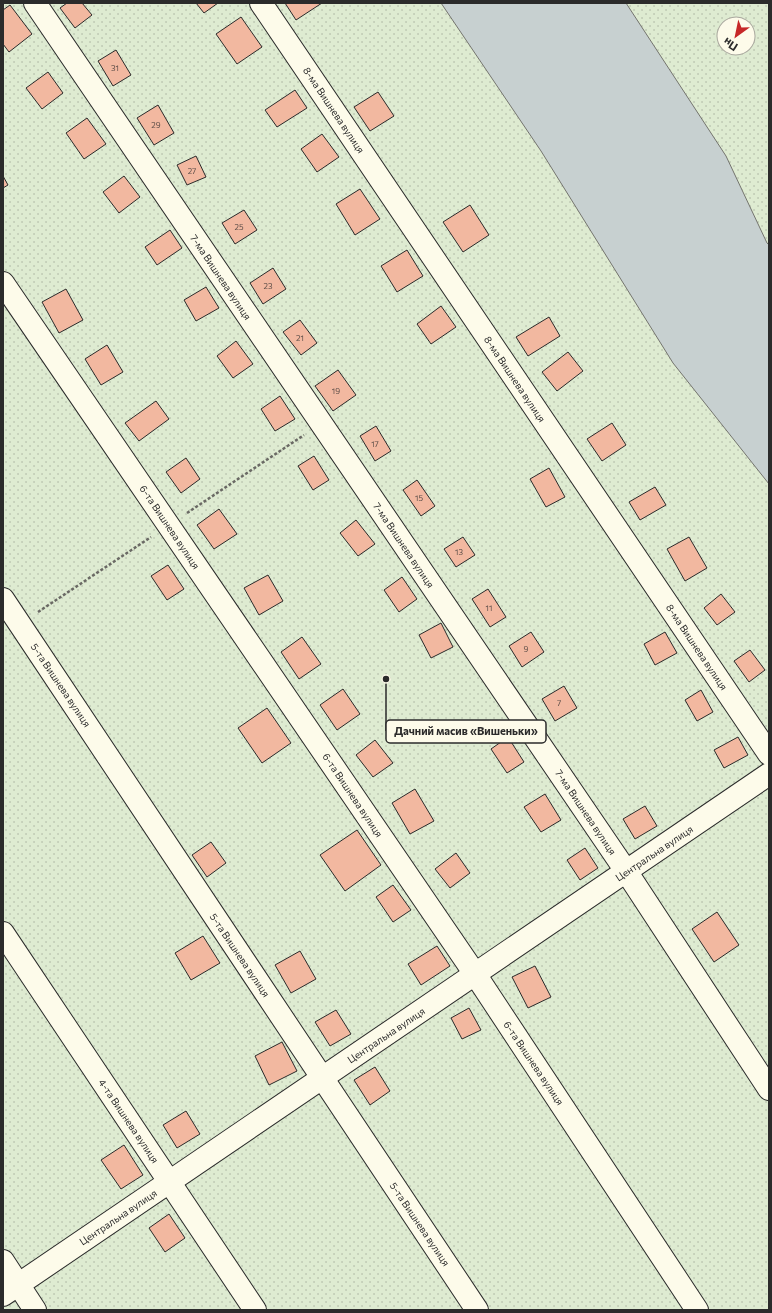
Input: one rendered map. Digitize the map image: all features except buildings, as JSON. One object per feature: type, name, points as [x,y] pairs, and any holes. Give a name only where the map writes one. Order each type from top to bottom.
[{"type":"street","name":"7-ма Вишнева вулиця","points":[[35,3],[626,871],[769,1089]]},
{"type":"street","name":"8-ма Вишнева вулиця","points":[[261,3],[769,754]]},
{"type":"street","name":"6-та Вишнева вулиця","points":[[3,283],[475,974],[697,1310]]},
{"type":"street","name":"5-та Вишнева вулиця","points":[[3,599],[477,1310]]},
{"type":"street","name":"Центральна вулиця","points":[[11,1290],[769,774]]},
{"type":"street","name":"4-та Вишнева вулиця","points":[[3,933],[255,1310]]},
{"type":"street","points":[[3,1261],[11,1290],[35,1310]]},
{"type":"green space","points":[[3,3],[769,3],[769,1310],[3,1310]]},
{"type":"shaded area","points":[[441,3],[626,3],[726,156],[769,245],[769,484],[673,363],[541,151]]},
{"type":"place","name":"Дачний масив «Вишеньки»","points":[[386,679]]}]
